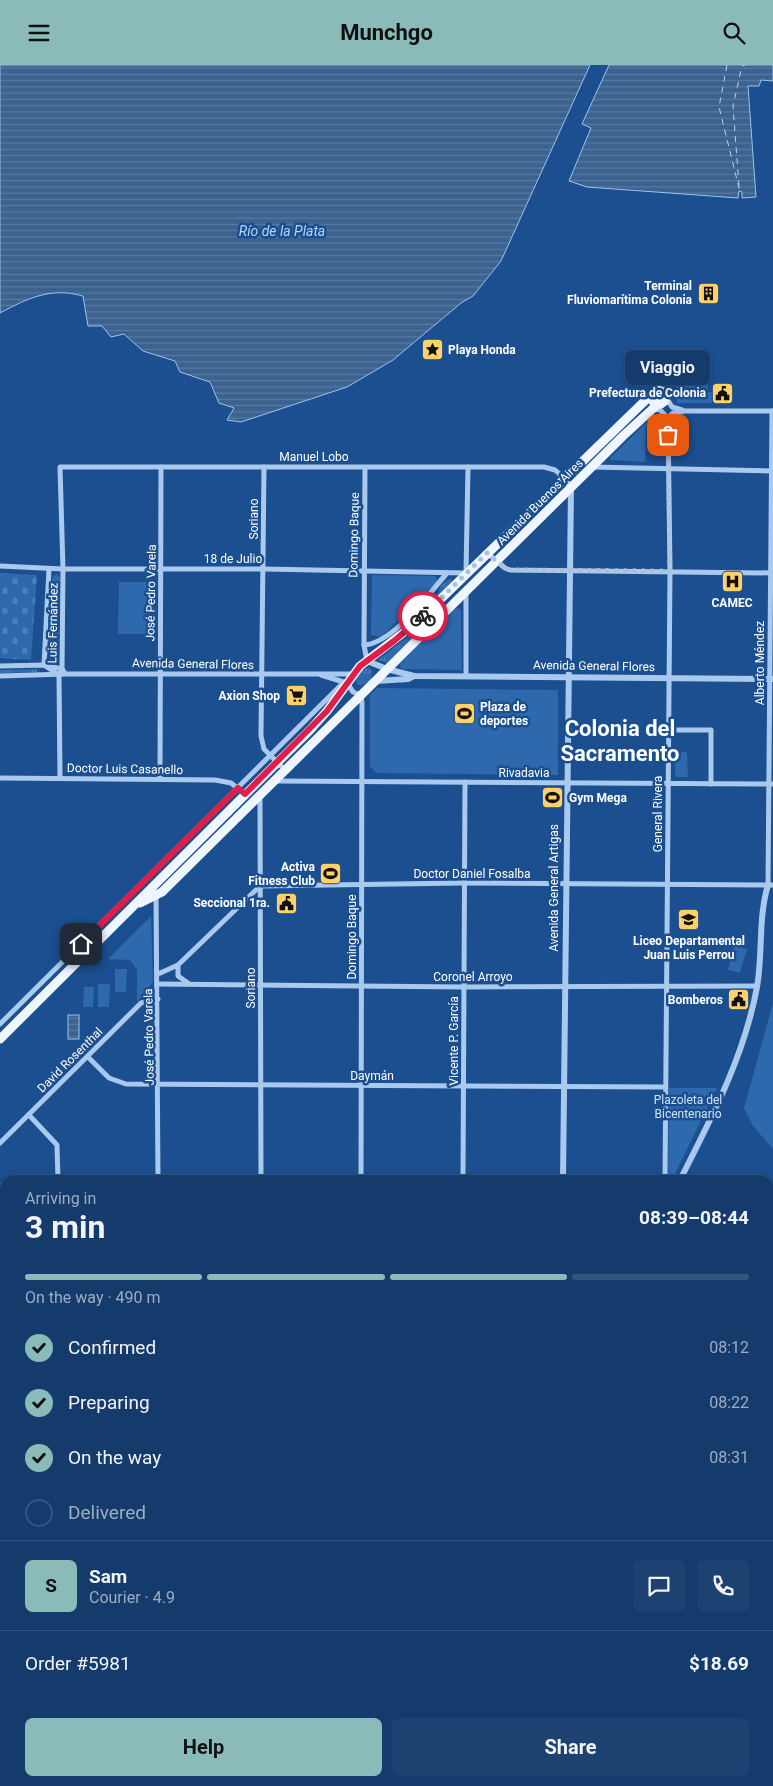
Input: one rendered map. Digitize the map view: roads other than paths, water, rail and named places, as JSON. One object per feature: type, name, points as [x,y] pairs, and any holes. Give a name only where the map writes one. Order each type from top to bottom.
[{"type":"main road","points":[[655,407],[652,400],[653,393],[662,390],[666,397]]},
{"type":"main road","name":"Avenida Buenos Aires","points":[[352,674],[416,623],[615,427],[653,393]]},
{"type":"main road","name":"Avenida Buenos Aires","points":[[132,907],[159,893],[286,771],[570,487],[655,407],[664,403],[666,397]]},
{"type":"main road","points":[[615,427],[623,436]]},
{"type":"main road","points":[[0,1039],[156,884],[274,759],[327,711],[352,674]]},
{"type":"street","points":[[666,397],[674,409],[684,411]]},
{"type":"street","points":[[655,407],[668,418],[673,413],[684,411],[773,411]]},
{"type":"street","name":"Alberto Méndez","points":[[771,885],[773,411]]},
{"type":"street","name":"General Rivera","points":[[665,1175],[665,986],[670,571],[668,418]]},
{"type":"street","name":"Manuel Lobo","points":[[60,467],[544,467],[555,469],[564,478]]},
{"type":"street","name":"Luis Fernández","points":[[60,467],[64,671]]},
{"type":"street","name":"José Pedro Varela","points":[[160,779],[161,467]]},
{"type":"street","name":"Soriano","points":[[264,467],[262,742],[274,759],[286,771]]},
{"type":"street","points":[[468,467],[466,573],[476,582]]},
{"type":"street","points":[[592,467],[772,471]]},
{"type":"street","name":"Domingo Baque","points":[[365,468],[364,645],[367,661]]},
{"type":"street","points":[[564,478],[570,487]]},
{"type":"street","name":"Avenida General Artigas","points":[[563,1175],[570,487]]},
{"type":"street","points":[[487,553],[510,570],[772,573]]},
{"type":"street","name":"18 de Julio","points":[[0,566],[49,569],[264,569],[466,573]]},
{"type":"street","points":[[49,569],[44,665],[59,675]]},
{"type":"street","points":[[364,645],[373,645],[393,631],[447,573]]},
{"type":"street","points":[[466,591],[466,676]]},
{"type":"street","name":"Avenida General Flores","points":[[367,661],[387,669],[414,676],[771,679]]},
{"type":"street","name":"Avenida General Flores","points":[[0,666],[44,665],[64,671],[160,675],[261,676],[352,674]]},
{"type":"street","name":"Avenida General Flores","points":[[0,676],[59,675],[64,671]]},
{"type":"street","name":"Luis Fernández","points":[[59,675],[60,778]]},
{"type":"street","name":"Avenida General Flores","points":[[321,675],[345,682]]},
{"type":"street","name":"Avenida General Flores","points":[[376,681],[408,679],[414,676]]},
{"type":"street","points":[[345,682],[353,692],[361,695]]},
{"type":"street","name":"Domingo Baque","points":[[361,695],[364,782],[361,1175]]},
{"type":"street","points":[[668,730],[711,731],[711,784]]},
{"type":"street","name":"Doctor Luis Casanello","points":[[0,778],[222,781],[242,793]]},
{"type":"street","name":"Rivadavia","points":[[275,781],[771,784]]},
{"type":"street","name":"Vicente P. García","points":[[463,1175],[465,782]]},
{"type":"street","points":[[0,1024],[149,877],[242,793],[250,806]]},
{"type":"street","name":"Soriano","points":[[260,796],[261,1175]]},
{"type":"street","points":[[149,877],[156,884]]},
{"type":"street","name":"Doctor Daniel Fosalba","points":[[260,886],[362,883],[771,885]]},
{"type":"street","name":"José Pedro Varela","points":[[156,884],[159,893],[158,1175]]},
{"type":"street","points":[[683,1175],[722,1098],[748,1028],[757,986],[763,899],[771,885]]},
{"type":"street","points":[[158,974],[178,965],[260,886]]},
{"type":"street","points":[[178,965],[178,976],[188,983]]},
{"type":"street","name":"Coronel Arroyo","points":[[158,984],[464,987],[757,986]]},
{"type":"street","name":"David Rosenthal","points":[[0,1143],[141,1003],[158,999]]},
{"type":"street","name":"Daymán","points":[[88,1057],[116,1082],[159,1085],[665,1087]]},
{"type":"street","points":[[29,1115],[57,1145],[58,1175]]},
{"type":"water","name":"Río de la Plata","points":[[0,65],[590,65],[501,261],[473,296],[461,303],[393,360],[347,387],[241,422],[227,420],[234,408],[219,403],[210,382],[180,372],[175,361],[143,351],[124,334],[111,337],[102,326],[88,326],[83,296],[60,293],[40,295],[0,313]]},
{"type":"water","points":[[609,65],[773,65],[773,81],[761,80],[759,86],[748,86],[756,197],[742,198],[742,192],[739,191],[738,198],[587,187],[569,181],[591,128],[582,124]]},
{"type":"water","points":[[68,1015],[79,1015],[79,1039],[68,1039]]},
{"type":"place","name":"Terminal Fluviomarítima Colonia","points":[[708,293]]},
{"type":"place","name":"Playa Honda","points":[[432,350]]},
{"type":"place","name":"Prefectura de Colonia","points":[[722,393]]},
{"type":"place","name":"Viaggio","points":[[668,435]]},
{"type":"place","name":"CAMEC","points":[[732,582]]},
{"type":"place","name":"Axion Shop","points":[[296,696]]},
{"type":"place","name":"Plaza de deportes","points":[[464,714]]},
{"type":"place","name":"Gym Mega","points":[[553,798]]},
{"type":"place","name":"Activa Fitness Club","points":[[331,874]]},
{"type":"place","name":"Seccional 1ra.","points":[[286,903]]},
{"type":"place","name":"Liceo Departamental Juan Luis Perrou","points":[[689,920]]},
{"type":"place","name":"Bomberos","points":[[739,1000]]},
{"type":"district","name":"Colonia del Sacramento","points":[[620,740]]},
{"type":"park label","name":"Plazoleta del Bicentenario","points":[[688,1107]]}]
